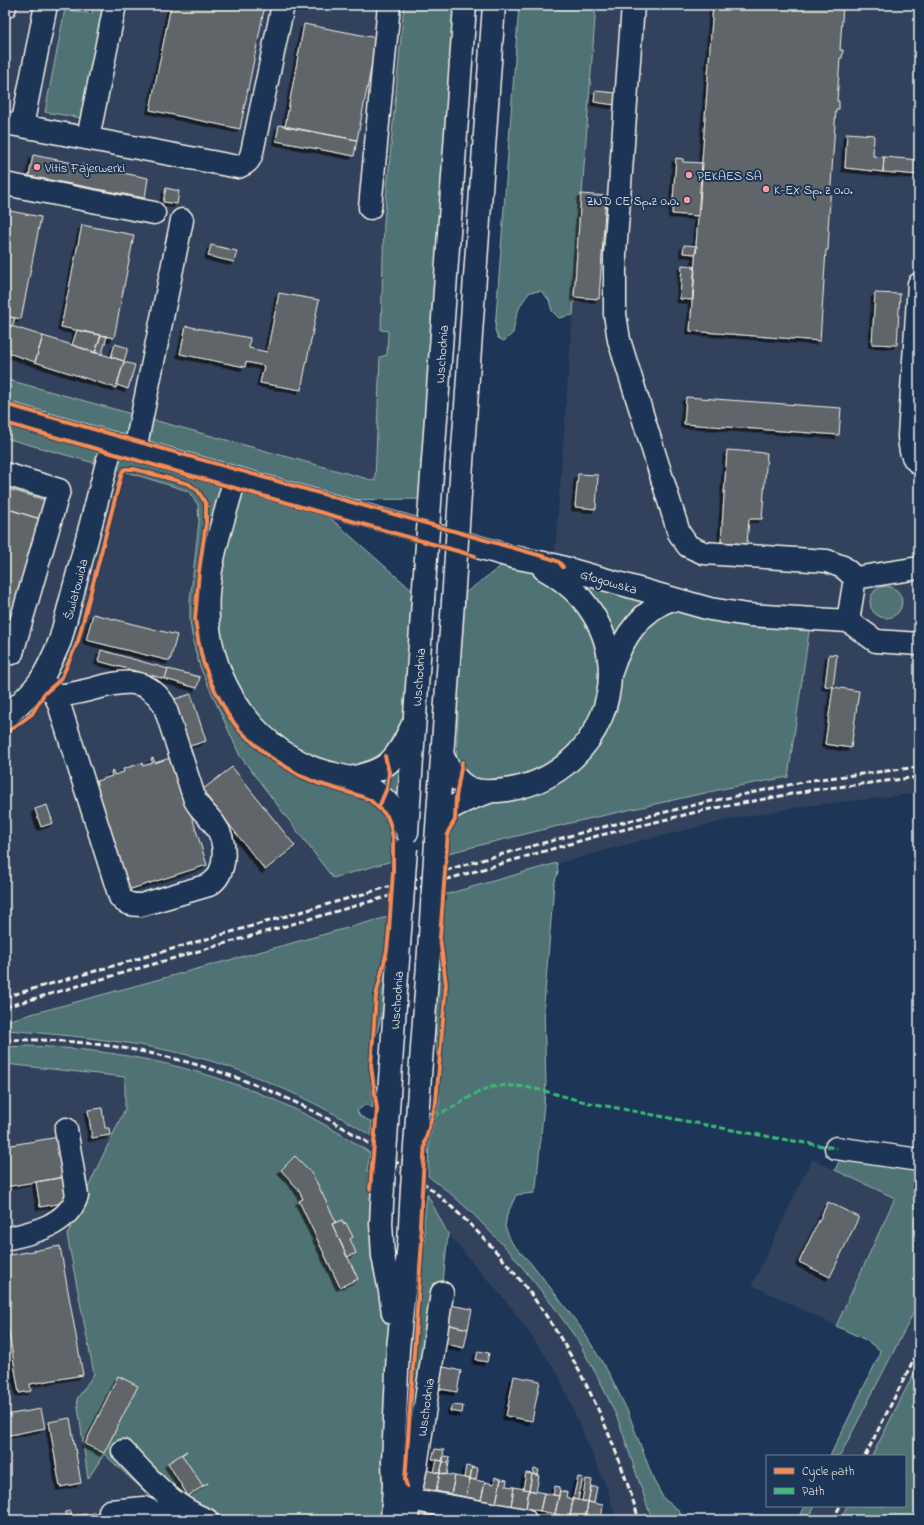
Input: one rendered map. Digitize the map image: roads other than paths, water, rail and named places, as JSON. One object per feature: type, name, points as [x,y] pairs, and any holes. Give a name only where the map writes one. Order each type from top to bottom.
[{"type":"street","points":[[46,5],[14,124],[238,167],[247,163],[252,152],[283,5]]},
{"type":"street","points":[[88,138],[115,5]]},
{"type":"street","points":[[370,208],[389,5]]},
{"type":"street","name":"Wschodnia","points":[[398,1349],[390,1291],[382,1256],[381,1216],[465,5]]},
{"type":"street","name":"Wschodnia","points":[[392,1520],[398,1349],[409,1243],[494,5]]},
{"type":"street","points":[[633,5],[614,254],[616,326],[619,340],[680,533],[688,546],[704,553],[827,561],[843,567],[855,578]]},
{"type":"street","points":[[5,184],[154,214]]},
{"type":"street","points":[[135,450],[182,220]]},
{"type":"street","points":[[919,284],[910,436],[912,454],[915,461],[919,463]]},
{"type":"street","name":"Głogowska","points":[[5,413],[514,557],[554,565],[699,607],[735,613],[848,621]]},
{"type":"street","name":"Światowida","points":[[5,718],[23,701],[47,688],[57,648],[66,623],[112,444]]},
{"type":"street","points":[[5,474],[59,490],[12,653]]},
{"type":"street","points":[[235,478],[217,545],[208,593],[208,618],[212,646],[224,684],[234,701],[253,726],[275,745],[292,757],[312,767],[350,778],[366,786],[386,800],[397,813],[407,839]]},
{"type":"street","points":[[514,557],[556,576],[573,589],[586,605],[598,622],[605,640],[609,676]]},
{"type":"street","points":[[855,578],[919,568]]},
{"type":"street","points":[[855,578],[848,621],[876,641],[919,644]]},
{"type":"street","points":[[442,754],[452,774],[461,783],[480,791],[512,789],[533,784],[554,774],[572,760],[589,740],[598,723],[606,699],[609,676],[619,650],[635,626],[656,606],[672,599]]},
{"type":"street","points":[[130,681],[142,684],[160,698],[164,704],[195,800],[200,809],[215,824],[220,832],[223,857],[222,868],[215,881],[141,905],[133,905],[123,901],[120,897],[58,700],[47,688],[68,695],[130,681]]},
{"type":"street","points":[[350,778],[369,774],[382,769],[388,764],[401,747],[416,718]]},
{"type":"street","points":[[436,837],[441,819],[446,812],[468,800],[492,791]]},
{"type":"street","points":[[5,1239],[26,1235],[56,1222],[67,1214],[74,1203],[77,1196],[66,1129]]},
{"type":"street","points":[[836,1148],[919,1160]]},
{"type":"street","name":"Wschodnia","points":[[408,1509],[416,1467],[442,1293]]},
{"type":"street","points":[[122,1451],[170,1499],[192,1514],[206,1520]]},
{"type":"street","name":"Wschodnia","points":[[377,1520],[393,1462]]},
{"type":"street","points":[[110,1511],[144,1508],[170,1520]]},
{"type":"street","points":[[408,1509],[525,1520]]},
{"type":"railway","points":[[5,997],[492,857],[595,829],[703,803],[812,780],[919,767]]},
{"type":"railway","points":[[5,1007],[597,836],[705,810],[813,790],[919,777]]},
{"type":"railway","points":[[5,1040],[79,1042],[153,1054],[224,1073],[293,1101],[359,1137],[419,1180],[475,1229],[524,1285],[561,1339],[578,1368],[606,1427],[639,1520]]},
{"type":"railway","points":[[866,1455],[919,1349]]},
{"type":"railway","points":[[833,1520],[840,1507]]},
{"type":"place","name":"Vitis Fajerwerki","points":[[37,167]]},
{"type":"place","name":"PEKAES SA","points":[[689,175]]},
{"type":"place","name":"K-EX Sp. z o.o.","points":[[766,189]]},
{"type":"place","name":"ZND CE Sp.z o.o.","points":[[687,200]]}]
